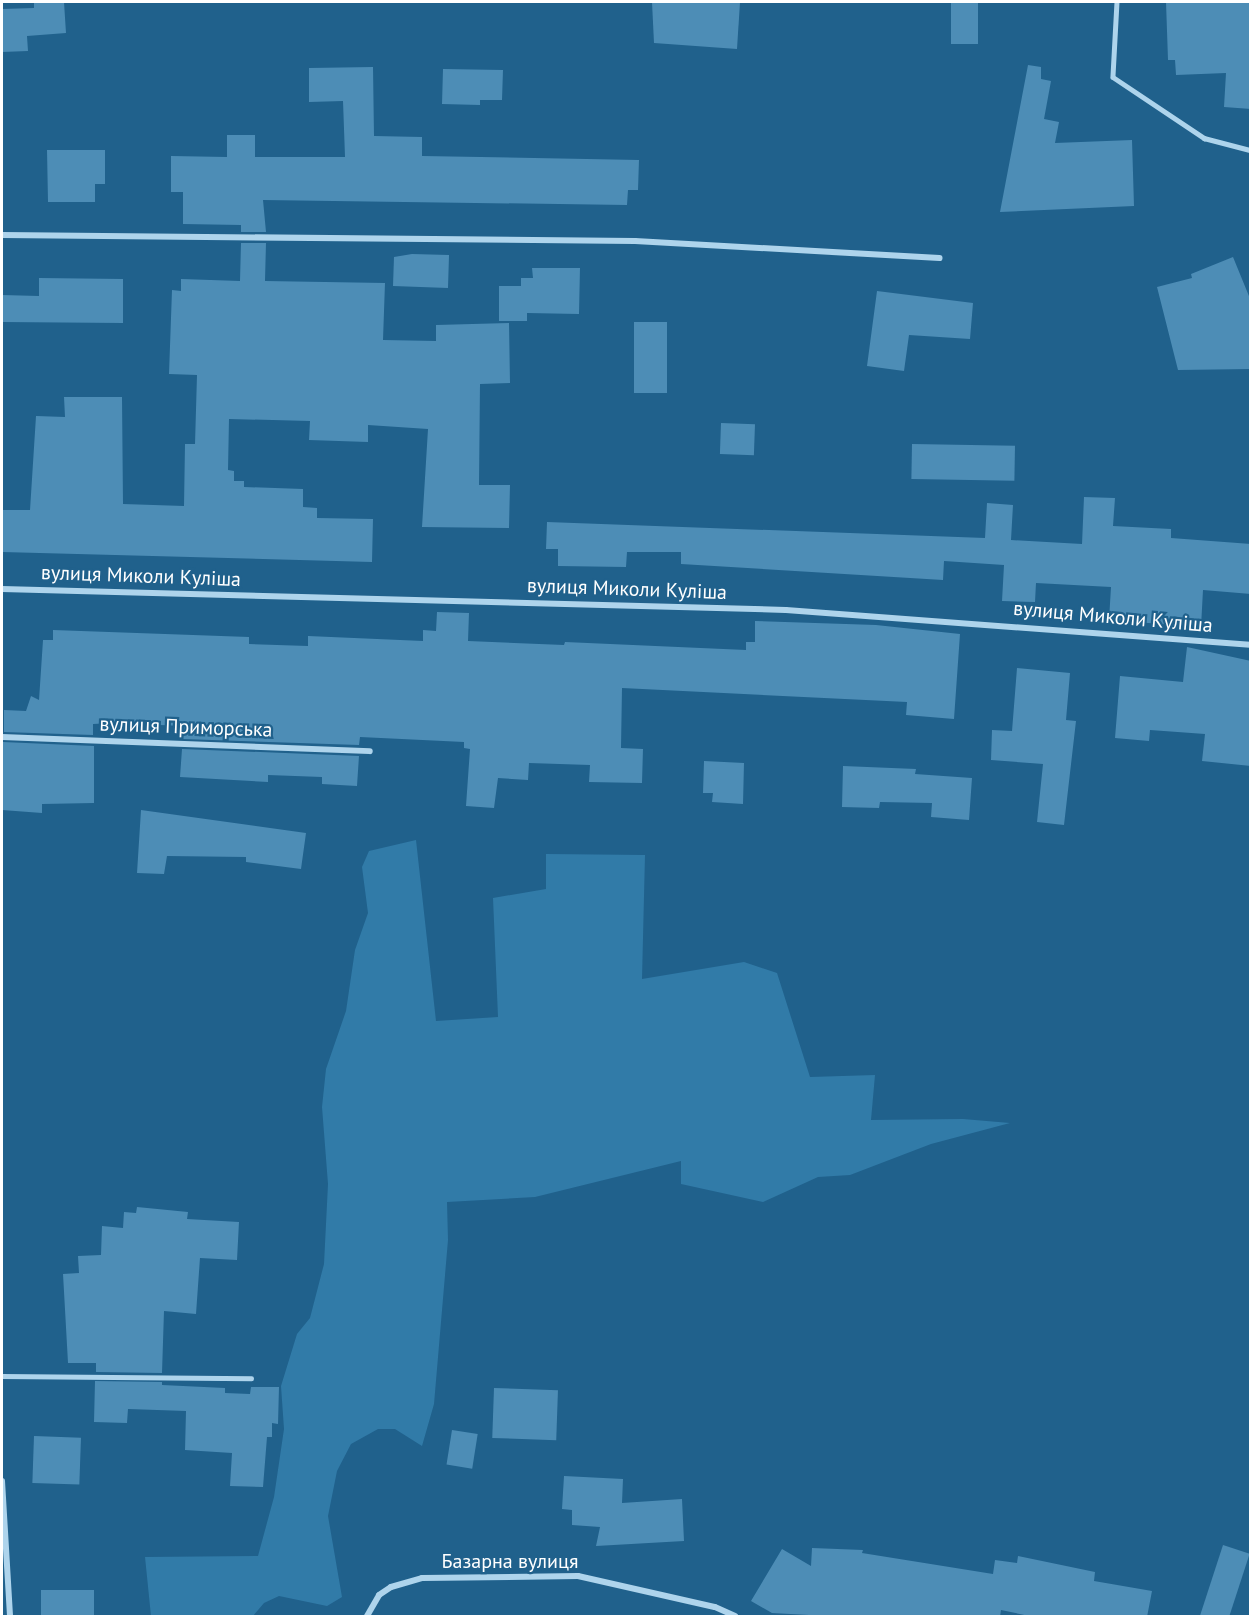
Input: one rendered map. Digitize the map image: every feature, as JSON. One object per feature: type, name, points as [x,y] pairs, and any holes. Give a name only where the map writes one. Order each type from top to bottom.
[{"type":"street","points":[[2,235],[635,241],[940,258]]},
{"type":"street","name":"вулиця Миколи Куліша","points":[[2,589],[786,610],[1251,645]]},
{"type":"street","name":"вулиця Приморська","points":[[2,737],[370,751]]},
{"type":"street","points":[[2,1481],[10,1617]]},
{"type":"street","name":"Базарна вулиця","points":[[367,1617],[379,1595],[391,1587],[422,1578],[578,1576],[715,1607],[735,1617]]},
{"type":"lane","points":[[1117,2],[1113,76],[1204,138],[1251,150]]},
{"type":"lane","points":[[2,1376],[251,1378]]},
{"type":"shaded area","points":[[416,840],[436,1021],[498,1017],[493,898],[546,889],[546,854],[645,855],[642,979],[744,962],[777,973],[810,1077],[875,1075],[871,1120],[963,1119],[1010,1123],[931,1144],[850,1175],[818,1177],[763,1202],[681,1184],[681,1161],[535,1197],[447,1202],[448,1240],[434,1404],[422,1446],[395,1429],[378,1429],[351,1444],[337,1471],[328,1516],[342,1597],[327,1606],[279,1596],[264,1603],[253,1616],[151,1616],[145,1557],[258,1556],[274,1497],[284,1429],[281,1386],[297,1334],[310,1318],[324,1264],[328,1184],[322,1107],[326,1069],[346,1011],[355,950],[368,913],[362,867],[369,851]]},
{"type":"building","points":[[34,2],[64,2],[66,33],[27,36],[28,51],[2,52],[2,9],[34,8]]},
{"type":"building","points":[[652,2],[740,2],[737,49],[654,43]]},
{"type":"building","points":[[951,2],[978,2],[978,44],[951,44]]},
{"type":"building","points":[[1166,2],[1251,2],[1251,109],[1224,107],[1226,73],[1176,75],[1175,60],[1168,60]]},
{"type":"building","points":[[1028,65],[1041,67],[1041,79],[1051,81],[1044,119],[1059,122],[1055,143],[1132,140],[1134,206],[1000,212]]},
{"type":"building","points":[[373,67],[374,136],[422,137],[422,156],[639,160],[638,190],[628,190],[627,205],[263,200],[266,232],[241,232],[241,225],[183,224],[183,192],[171,192],[171,156],[227,157],[227,135],[255,135],[255,157],[345,157],[343,101],[309,102],[309,68]]},
{"type":"building","points":[[443,69],[503,70],[502,100],[480,100],[480,105],[442,104]]},
{"type":"building","points":[[47,150],[105,150],[105,184],[95,184],[95,202],[48,202]]},
{"type":"building","points":[[241,243],[266,243],[265,281],[385,283],[383,340],[436,341],[436,325],[509,323],[510,383],[480,384],[479,485],[510,485],[509,528],[422,527],[428,429],[368,425],[368,442],[309,440],[310,421],[229,419],[228,470],[234,471],[234,481],[244,481],[244,487],[303,489],[303,507],[317,508],[317,518],[373,519],[372,562],[2,552],[2,510],[30,510],[36,416],[65,417],[64,397],[122,397],[123,504],[184,506],[185,444],[195,444],[197,375],[169,374],[172,290],[181,291],[181,279],[240,281]]},
{"type":"building","points":[[412,254],[449,255],[448,288],[393,286],[394,257]]},
{"type":"building","points":[[1233,257],[1251,301],[1251,369],[1178,370],[1157,287],[1192,278],[1191,274]]},
{"type":"building","points":[[532,268],[580,268],[579,314],[527,313],[527,321],[499,321],[499,286],[521,286],[521,278],[533,278]]},
{"type":"building","points":[[39,278],[123,279],[123,323],[2,322],[2,295],[39,296]]},
{"type":"building","points":[[877,291],[973,303],[970,339],[909,335],[904,371],[867,366]]},
{"type":"building","points":[[634,322],[667,322],[667,393],[634,393]]},
{"type":"building","points":[[721,423],[755,424],[754,455],[720,454]]},
{"type":"building","points":[[912,444],[1015,446],[1014,481],[911,479]]},
{"type":"building","points":[[1084,497],[1115,498],[1113,526],[1171,529],[1171,538],[1251,544],[1251,594],[1203,590],[1201,627],[1109,620],[1111,587],[1036,583],[1035,602],[1002,601],[1004,565],[944,561],[943,580],[681,564],[681,552],[627,552],[626,567],[558,566],[558,549],[546,549],[547,522],[985,538],[987,503],[1013,505],[1011,540],[1082,544]]},
{"type":"building","points":[[437,612],[469,613],[468,641],[564,645],[565,642],[746,650],[746,642],[755,642],[755,621],[876,625],[960,634],[954,719],[906,715],[907,702],[622,688],[621,748],[643,749],[642,783],[589,782],[590,765],[529,763],[528,780],[498,778],[494,808],[466,806],[470,749],[464,748],[464,742],[360,737],[359,745],[183,739],[184,726],[113,723],[93,724],[93,735],[4,732],[4,710],[26,711],[31,696],[39,700],[43,640],[53,640],[53,630],[249,637],[249,644],[308,646],[308,636],[423,641],[423,630],[436,631]]},
{"type":"building","points":[[1187,647],[1251,661],[1251,766],[1202,761],[1205,734],[1150,730],[1149,741],[1115,738],[1120,676],[1183,682]]},
{"type":"building","points":[[1017,668],[1070,673],[1066,720],[1076,721],[1064,825],[1037,822],[1043,764],[991,760],[992,730],[1012,731]]},
{"type":"building","points":[[3,742],[94,746],[94,803],[42,804],[42,813],[2,810]]},
{"type":"building","points":[[182,749],[359,756],[357,786],[322,784],[322,777],[268,775],[268,782],[180,777]]},
{"type":"building","points":[[704,761],[744,763],[743,804],[712,802],[713,793],[703,793]]},
{"type":"building","points":[[843,766],[916,769],[915,774],[972,778],[969,820],[931,817],[932,803],[880,802],[879,808],[842,807]]},
{"type":"building","points":[[141,810],[306,833],[301,869],[246,862],[246,857],[167,856],[164,874],[137,873]]},
{"type":"building","points":[[137,1207],[188,1212],[187,1219],[239,1222],[237,1260],[200,1258],[196,1314],[164,1311],[162,1373],[96,1372],[96,1363],[68,1363],[63,1274],[79,1273],[78,1256],[101,1255],[102,1226],[123,1228],[124,1212],[136,1213]]},
{"type":"building","points":[[95,1381],[162,1382],[162,1385],[225,1388],[225,1393],[250,1394],[251,1387],[279,1387],[278,1424],[272,1423],[272,1437],[267,1437],[263,1487],[230,1486],[232,1453],[185,1450],[186,1411],[128,1409],[127,1423],[94,1422]]},
{"type":"building","points":[[494,1388],[558,1390],[556,1440],[492,1438]]},
{"type":"building","points":[[452,1430],[478,1434],[472,1469],[447,1465]]},
{"type":"building","points":[[34,1436],[81,1438],[79,1485],[32,1483]]},
{"type":"building","points":[[564,1476],[623,1479],[622,1503],[682,1499],[684,1541],[596,1546],[600,1527],[572,1525],[572,1510],[562,1509]]},
{"type":"building","points":[[1223,1545],[1250,1554],[1229,1616],[1200,1616]]},
{"type":"building","points":[[812,1548],[863,1550],[862,1553],[993,1574],[995,1560],[1017,1563],[1018,1556],[1095,1572],[1094,1581],[1152,1591],[1147,1617],[1034,1617],[1001,1610],[1000,1617],[846,1617],[772,1613],[751,1601],[782,1549],[811,1566]]},
{"type":"building","points":[[41,1590],[94,1590],[94,1616],[41,1616]]}]
